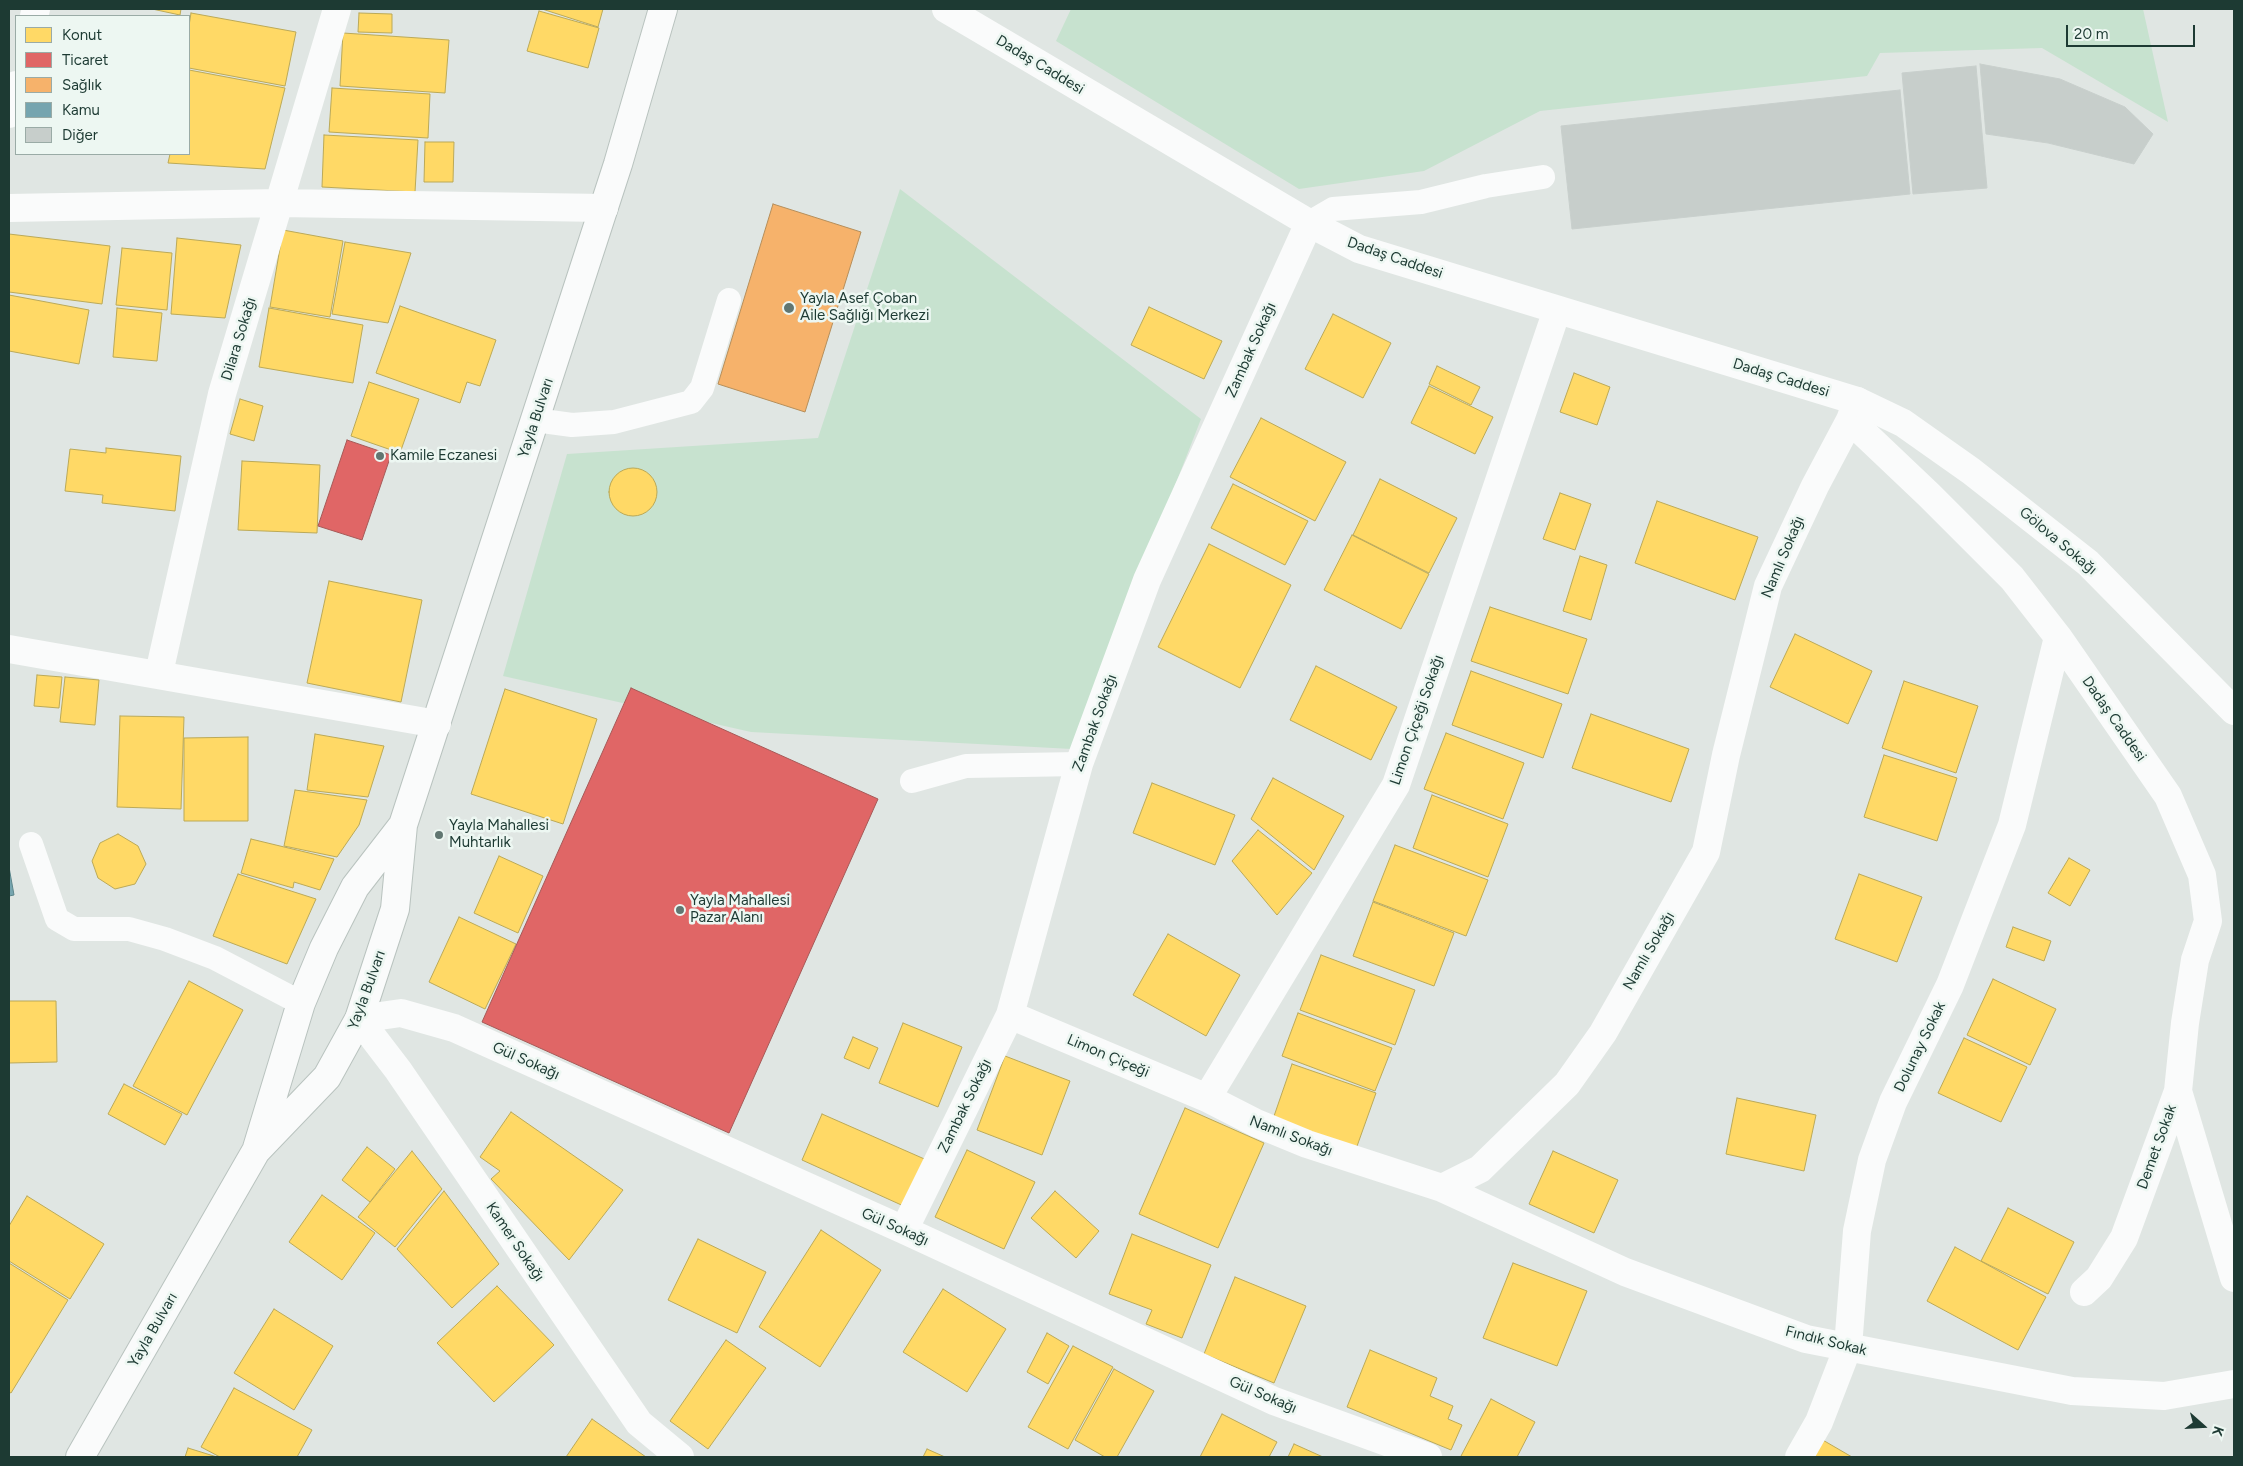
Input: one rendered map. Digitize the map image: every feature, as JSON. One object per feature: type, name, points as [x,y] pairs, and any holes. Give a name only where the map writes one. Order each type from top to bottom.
[{"type":"street","name":"Dilara Sokağı","points":[[159,674],[222,394],[337,9]]},
{"type":"street","name":"Yayla Bulvarı","points":[[256,1151],[327,1077],[359,1019],[395,909],[402,825],[437,724],[604,208],[663,9]]},
{"type":"street","name":"Dadaş Caddesi","points":[[946,9],[1309,223],[1360,249],[1557,310],[1854,411],[1929,494],[2012,578],[2058,638],[2168,796],[2202,875],[2208,920],[2195,960],[2185,1023],[2178,1091]]},
{"type":"street","points":[[9,114],[15,89]]},
{"type":"street","points":[[9,208],[279,203],[604,208]]},
{"type":"street","name":"Zambak Sokağı","points":[[904,1230],[1010,1014],[1079,764],[1147,580],[1309,223]]},
{"type":"street","name":"Limon Çiçeği Sokağı","points":[[1207,1098],[1396,785],[1557,310]]},
{"type":"street","name":"Gölova Sokağı","points":[[1854,411],[1902,423],[1971,470],[2088,563],[2234,712]]},
{"type":"street","name":"Namlı Sokağı","points":[[1207,1098],[1256,1123],[1307,1144],[1442,1188],[1480,1169],[1567,1084],[1603,1032],[1706,852],[1726,755],[1768,586],[1815,486],[1854,411]]},
{"type":"street","name":"Dolunay Sokak","points":[[1799,1457],[1819,1422],[1848,1347],[1857,1231],[1872,1160],[1893,1102],[1950,985],[2012,824],[2058,638]]},
{"type":"street","points":[[9,648],[437,724]]},
{"type":"street","name":"Yayla Bulvarı","points":[[80,1457],[256,1151],[301,1003],[324,948],[355,887],[402,825]]},
{"type":"street","name":"Gül Sokağı","points":[[359,1019],[401,1014],[454,1028],[904,1230],[1274,1401],[1428,1457]]},
{"type":"street","name":"Limon Çiçeği","points":[[1010,1014],[1207,1098]]},
{"type":"street","name":"Kamer Sokağı","points":[[359,1019],[398,1070],[639,1423],[680,1457]]},
{"type":"street","name":"Demet Sokak","points":[[2178,1091],[2234,1278]]},
{"type":"street","name":"Demet Sokak","points":[[2084,1292],[2099,1278],[2124,1238],[2178,1091]]},
{"type":"street","name":"Fındık Sokak","points":[[1442,1188],[1635,1275],[1806,1339],[2072,1391],[2164,1396],[2234,1384]]},
{"type":"lane","points":[[1309,223],[1333,209],[1421,202],[1486,186],[1543,177]]},
{"type":"lane","points":[[535,420],[572,425],[614,422],[691,402],[702,388],[729,300]]},
{"type":"lane","points":[[912,782],[966,766],[1079,764]]},
{"type":"lane","points":[[31,844],[57,919],[74,929],[129,929],[165,939],[215,958],[301,1003]]},
{"type":"green space","points":[[1071,9],[2143,9],[2168,122],[2042,48],[1880,53],[1867,76],[1540,111],[1424,171],[1299,189],[1056,41]]},
{"type":"green space","points":[[900,189],[1201,419],[1072,749],[751,732],[503,676],[567,454],[818,438]]},
{"type":"building: Konut","points":[[152,9],[181,9],[180,15]]},
{"type":"building: Konut","points":[[542,9],[603,9],[598,27]]},
{"type":"building: Konut","points":[[539,11],[599,28],[588,68],[527,51]]},
{"type":"building: Konut","points":[[191,13],[296,32],[285,86],[190,68]]},
{"type":"building: Konut","points":[[359,13],[392,14],[392,33],[358,32]]},
{"type":"building: Konut","points":[[343,33],[449,40],[445,93],[340,86]]},
{"type":"building: Konut","points":[[190,70],[285,88],[265,169],[168,163],[170,155],[190,155]]},
{"type":"building: Konut","points":[[332,88],[430,94],[428,138],[329,132]]},
{"type":"building: Konut","points":[[324,135],[418,140],[415,192],[322,187]]},
{"type":"building: Konut","points":[[425,142],[454,142],[453,182],[424,182]]},
{"type":"building: Konut","points":[[283,230],[343,241],[330,317],[270,307]]},
{"type":"building: Konut","points":[[9,234],[110,246],[102,304],[9,292]]},
{"type":"building: Konut","points":[[177,238],[241,245],[225,318],[171,314]]},
{"type":"building: Konut","points":[[345,242],[411,253],[388,323],[332,314]]},
{"type":"building: Konut","points":[[122,248],[172,253],[167,310],[116,305]]},
{"type":"building: Konut","points":[[9,295],[89,310],[79,364],[9,351]]},
{"type":"building: Konut","points":[[400,306],[496,340],[480,386],[467,382],[460,403],[376,373]]},
{"type":"building: Konut","points":[[1149,307],[1222,341],[1204,379],[1131,345]]},
{"type":"building: Konut","points":[[117,308],[162,313],[157,361],[113,357]]},
{"type":"building: Konut","points":[[269,308],[363,325],[353,383],[259,367]]},
{"type":"building: Konut","points":[[1333,314],[1391,343],[1363,398],[1305,369]]},
{"type":"building: Konut","points":[[1437,366],[1480,387],[1471,405],[1429,384]]},
{"type":"building: Konut","points":[[1574,373],[1610,387],[1597,425],[1560,412]]},
{"type":"building: Konut","points":[[369,382],[419,399],[400,453],[351,436]]},
{"type":"building: Konut","points":[[1429,386],[1493,417],[1475,454],[1411,423]]},
{"type":"building: Konut","points":[[240,399],[263,406],[254,441],[230,434]]},
{"type":"building: Konut","points":[[1261,418],[1346,462],[1315,521],[1230,477]]},
{"type":"building: Konut","points":[[106,448],[181,456],[175,511],[102,503],[103,495],[65,491],[70,449],[106,453]]},
{"type":"building: Konut","points":[[242,461],[320,465],[317,533],[238,530]]},
{"type":"building: Konut","points":[[628,468],[638,468],[650,475],[657,487],[657,497],[650,509],[638,516],[628,516],[620,512],[613,505],[609,497],[609,487],[613,479],[620,472]]},
{"type":"building: Konut","points":[[1380,479],[1457,518],[1429,573],[1353,535]]},
{"type":"building: Konut","points":[[1233,484],[1308,521],[1285,565],[1211,528]]},
{"type":"building: Konut","points":[[1560,493],[1591,504],[1575,550],[1543,539]]},
{"type":"building: Konut","points":[[1657,501],[1758,537],[1735,600],[1635,563]]},
{"type":"building: Konut","points":[[1352,535],[1429,574],[1401,629],[1324,590]]},
{"type":"building: Konut","points":[[1209,544],[1291,585],[1240,688],[1158,647]]},
{"type":"building: Konut","points":[[1580,556],[1607,565],[1591,620],[1563,611]]},
{"type":"building: Konut","points":[[329,581],[422,600],[401,702],[307,683]]},
{"type":"building: Konut","points":[[1490,607],[1587,639],[1568,694],[1471,661]]},
{"type":"building: Konut","points":[[1795,634],[1872,671],[1848,724],[1770,687]]},
{"type":"building: Konut","points":[[1316,666],[1397,707],[1371,760],[1290,720]]},
{"type":"building: Konut","points":[[1471,671],[1562,704],[1543,758],[1452,725]]},
{"type":"building: Konut","points":[[37,675],[62,677],[59,708],[34,706]]},
{"type":"building: Konut","points":[[65,677],[99,680],[95,725],[60,722]]},
{"type":"building: Konut","points":[[1904,681],[1978,706],[1956,773],[1882,748]]},
{"type":"building: Konut","points":[[505,689],[597,719],[563,824],[471,794]]},
{"type":"building: Konut","points":[[1591,714],[1689,749],[1671,802],[1572,768]]},
{"type":"building: Konut","points":[[120,716],[184,717],[181,809],[117,807]]},
{"type":"building: Konut","points":[[1446,733],[1524,763],[1503,819],[1424,789]]},
{"type":"building: Konut","points":[[315,734],[384,746],[368,797],[307,790]]},
{"type":"building: Konut","points":[[248,737],[248,821],[184,821],[184,738]]},
{"type":"building: Konut","points":[[1884,755],[1957,778],[1937,841],[1864,817]]},
{"type":"building: Konut","points":[[1273,778],[1344,816],[1314,870],[1251,819]]},
{"type":"building: Konut","points":[[1152,783],[1235,815],[1215,865],[1133,833]]},
{"type":"building: Konut","points":[[295,790],[367,800],[359,825],[337,857],[284,846]]},
{"type":"building: Konut","points":[[1432,795],[1508,824],[1488,877],[1413,848]]},
{"type":"building: Konut","points":[[1258,830],[1312,873],[1277,915],[1232,861]]},
{"type":"building: Konut","points":[[118,834],[138,846],[146,864],[135,884],[115,889],[98,878],[92,861],[100,843]]},
{"type":"building: Konut","points":[[251,839],[334,859],[320,890],[294,882],[293,888],[241,873]]},
{"type":"building: Konut","points":[[1395,845],[1488,880],[1466,936],[1373,901]]},
{"type":"building: Konut","points":[[499,856],[543,876],[518,933],[474,913]]},
{"type":"building: Konut","points":[[2069,858],[2090,870],[2070,906],[2048,893]]},
{"type":"building: Konut","points":[[238,874],[316,899],[287,964],[213,936]]},
{"type":"building: Konut","points":[[1859,874],[1922,897],[1897,962],[1835,939]]},
{"type":"building: Konut","points":[[1373,902],[1454,933],[1434,986],[1353,956]]},
{"type":"building: Konut","points":[[459,917],[516,944],[485,1009],[429,982]]},
{"type":"building: Konut","points":[[2013,927],[2051,941],[2044,961],[2006,947]]},
{"type":"building: Konut","points":[[1168,934],[1240,975],[1206,1036],[1133,995]]},
{"type":"building: Konut","points":[[1321,955],[1415,990],[1395,1045],[1300,1010]]},
{"type":"building: Konut","points":[[1993,979],[2056,1009],[2030,1065],[1967,1035]]},
{"type":"building: Konut","points":[[189,981],[243,1010],[187,1115],[133,1086]]},
{"type":"building: Konut","points":[[9,1001],[56,1001],[57,1062],[9,1063]]},
{"type":"building: Konut","points":[[1298,1013],[1392,1048],[1375,1091],[1282,1056]]},
{"type":"building: Konut","points":[[903,1023],[962,1047],[938,1107],[879,1083]]},
{"type":"building: Konut","points":[[853,1037],[878,1048],[869,1069],[844,1058]]},
{"type":"building: Konut","points":[[1964,1038],[2027,1067],[2001,1122],[1938,1093]]},
{"type":"building: Konut","points":[[1005,1056],[1070,1081],[1042,1155],[977,1130]]},
{"type":"building: Konut","points":[[1292,1064],[1376,1093],[1356,1149],[1273,1119]]},
{"type":"building: Konut","points":[[124,1084],[182,1114],[165,1145],[108,1114]]},
{"type":"building: Konut","points":[[1737,1098],[1816,1115],[1804,1171],[1726,1154]]},
{"type":"building: Konut","points":[[1185,1108],[1264,1143],[1218,1248],[1139,1214]]},
{"type":"building: Konut","points":[[511,1112],[623,1190],[569,1260],[491,1179],[500,1171],[480,1157]]},
{"type":"building: Konut","points":[[822,1114],[929,1161],[908,1208],[802,1160]]},
{"type":"building: Konut","points":[[367,1147],[395,1169],[370,1202],[342,1180]]},
{"type":"building: Konut","points":[[967,1150],[1035,1182],[1004,1249],[935,1217]]},
{"type":"building: Konut","points":[[412,1151],[442,1189],[395,1247],[358,1217]]},
{"type":"building: Konut","points":[[1553,1151],[1618,1180],[1594,1233],[1529,1204]]},
{"type":"building: Konut","points":[[444,1191],[499,1264],[452,1308],[397,1249]]},
{"type":"building: Konut","points":[[1055,1191],[1099,1231],[1076,1258],[1031,1218]]},
{"type":"building: Konut","points":[[322,1195],[375,1233],[342,1280],[289,1242]]},
{"type":"building: Konut","points":[[27,1196],[104,1244],[70,1299],[9,1261],[9,1226]]},
{"type":"building: Konut","points":[[2008,1208],[2074,1242],[2048,1294],[1981,1261]]},
{"type":"building: Konut","points":[[821,1230],[881,1270],[820,1367],[759,1327]]},
{"type":"building: Konut","points":[[1132,1234],[1211,1265],[1182,1338],[1146,1324],[1152,1310],[1109,1294]]},
{"type":"building: Konut","points":[[698,1239],[766,1272],[737,1333],[668,1300]]},
{"type":"building: Konut","points":[[1955,1247],[2046,1297],[2018,1350],[1927,1301]]},
{"type":"building: Konut","points":[[9,1263],[68,1300],[11,1393],[9,1392]]},
{"type":"building: Konut","points":[[1513,1263],[1587,1291],[1557,1366],[1483,1338]]},
{"type":"building: Konut","points":[[1235,1277],[1306,1306],[1274,1383],[1204,1354]]},
{"type":"building: Konut","points":[[497,1286],[554,1345],[494,1402],[437,1343]]},
{"type":"building: Konut","points":[[943,1289],[1006,1329],[967,1392],[903,1352]]},
{"type":"building: Konut","points":[[274,1309],[333,1346],[294,1410],[234,1373]]},
{"type":"building: Konut","points":[[1047,1333],[1069,1346],[1048,1384],[1027,1372]]},
{"type":"building: Konut","points":[[726,1340],[766,1368],[708,1449],[670,1421]]},
{"type":"building: Konut","points":[[1073,1346],[1113,1367],[1068,1449],[1028,1427]]},
{"type":"building: Konut","points":[[1370,1350],[1437,1378],[1430,1396],[1453,1406],[1448,1419],[1462,1425],[1451,1450],[1347,1407]]},
{"type":"building: Konut","points":[[1114,1369],[1154,1391],[1117,1457],[1105,1457],[1075,1440]]},
{"type":"building: Konut","points":[[234,1388],[312,1430],[297,1457],[220,1457],[201,1447]]},
{"type":"building: Konut","points":[[1491,1399],[1535,1422],[1517,1457],[1461,1456]]},
{"type":"building: Konut","points":[[1222,1414],[1277,1442],[1269,1457],[1200,1457]]},
{"type":"building: Konut","points":[[592,1419],[646,1457],[566,1457]]},
{"type":"building: Konut","points":[[1821,1439],[1852,1457],[1810,1457]]},
{"type":"building: Konut","points":[[1294,1444],[1323,1457],[1288,1457]]},
{"type":"building: Konut","points":[[188,1448],[217,1457],[185,1457]]},
{"type":"building: Konut","points":[[927,1449],[945,1457],[923,1457]]},
{"type":"building: Ticaret","points":[[347,440],[391,455],[362,540],[318,526]]},
{"type":"building: Ticaret","name":"Yayla Mahallesi Pazar Alanı","points":[[631,688],[878,799],[729,1133],[482,1022]]},
{"type":"building: Sağlık","name":"Yayla Asef Çoban Aile Sağlığı Merkezi","points":[[773,204],[861,232],[805,412],[718,384]]},
{"type":"building: Kamu","points":[[9,867],[14,895],[9,896]]},
{"type":"building: Diğer","points":[[1980,64],[2060,79],[2125,107],[2153,134],[2134,164],[2048,143],[1986,134]]},
{"type":"building: Diğer","points":[[1976,66],[1987,188],[1913,194],[1902,73]]},
{"type":"building: Diğer","points":[[1900,90],[1910,194],[1572,229],[1561,126]]},
{"type":"place","name":"Yayla Asef Çoban Aile Sağlığı Merkezi","points":[[789,308]]},
{"type":"place","name":"Kamile Eczanesi","points":[[380,456]]},
{"type":"place","name":"Yayla Mahallesi Muhtarlık","points":[[439,835]]},
{"type":"place","name":"Yayla Mahallesi Pazar Alanı","points":[[680,910]]}]
